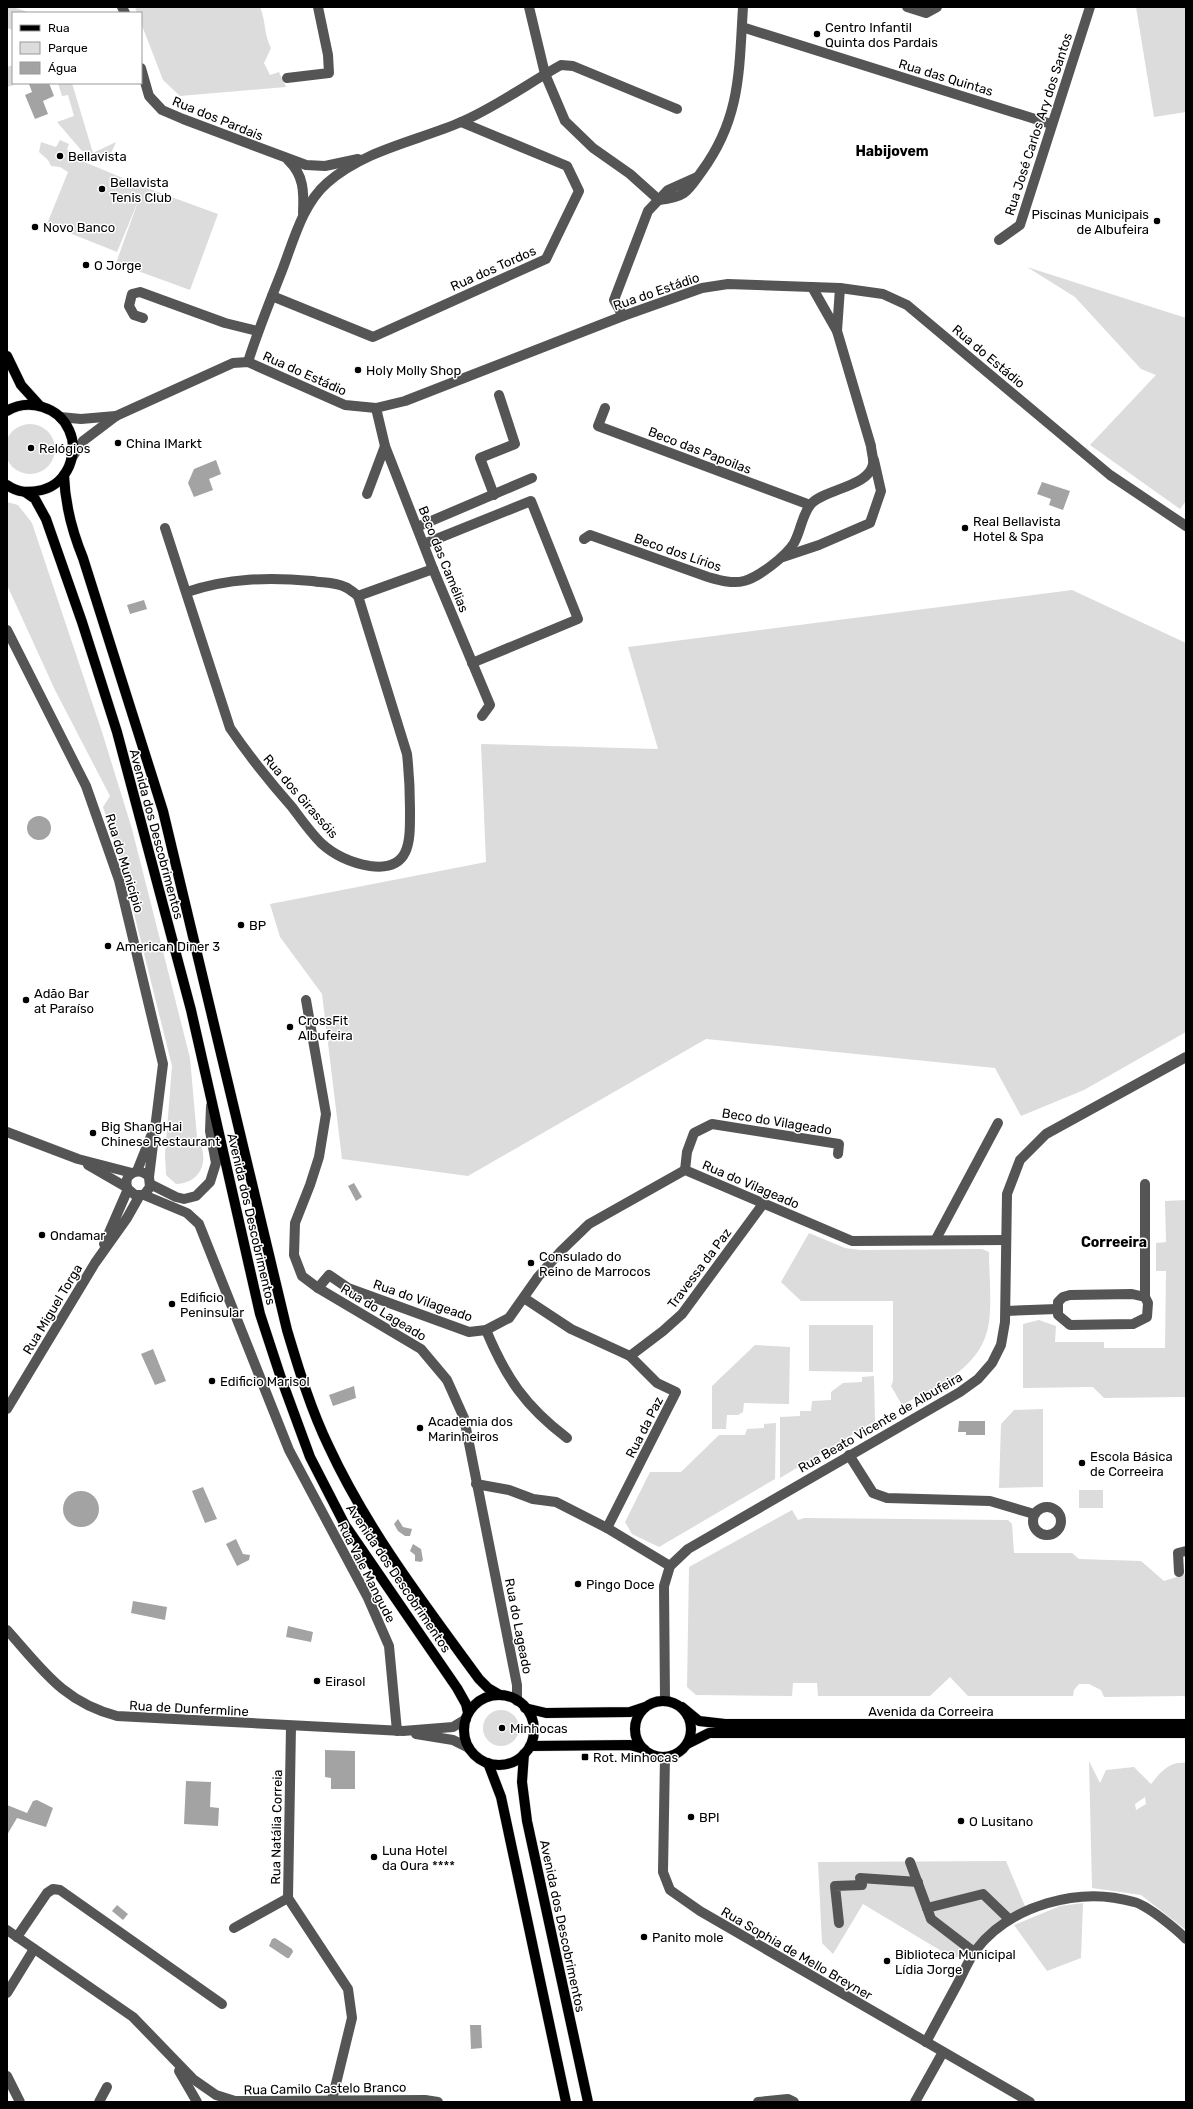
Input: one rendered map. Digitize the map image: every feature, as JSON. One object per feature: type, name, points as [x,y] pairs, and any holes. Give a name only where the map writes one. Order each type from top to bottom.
[{"type":"main road","points":[[7,356],[21,385],[40,406],[60,416],[70,431],[73,448],[71,460],[64,476],[47,489],[25,492],[9,488]]},
{"type":"main road","points":[[7,411],[23,405],[40,406]]},
{"type":"main road","name":"Avenida dos Descobrimentos","points":[[64,476],[67,510],[71,528],[85,566],[163,811],[287,1330],[306,1393],[329,1447],[352,1492],[406,1580],[479,1678],[488,1688],[500,1695]]},
{"type":"main road","name":"Avenida dos Descobrimentos","points":[[25,492],[35,499],[46,520],[82,622],[117,732],[191,1010],[260,1314],[281,1378],[310,1457],[345,1525],[457,1688],[466,1704],[467,1716]]},
{"type":"main road","points":[[525,1708],[546,1713],[630,1712],[645,1707],[652,1702],[665,1700],[682,1707],[689,1716],[692,1726],[687,1744],[678,1753],[665,1757],[654,1756],[644,1749],[630,1744],[527,1750],[507,1764],[497,1765],[480,1760],[469,1748],[464,1734],[467,1716],[482,1700],[500,1695],[517,1701],[525,1708],[533,1726],[527,1750]]},
{"type":"main road","points":[[644,1749],[636,1739],[635,1731],[636,1721],[645,1707]]},
{"type":"main road","name":"Avenida da Correeira","points":[[682,1707],[699,1721],[725,1724],[1186,1724]]},
{"type":"main road","name":"Avenida da Correeira","points":[[687,1744],[709,1733],[1186,1733]]},
{"type":"main road","name":"Avenida dos Descobrimentos","points":[[527,1750],[522,1782],[527,1821],[588,2102]]},
{"type":"main road","points":[[488,1763],[502,1804],[566,2102]]},
{"type":"street","points":[[288,78],[329,73],[328,55],[318,7]]},
{"type":"street","points":[[529,7],[546,74],[565,120],[593,148],[630,174],[659,200]]},
{"type":"street","points":[[623,316],[614,300],[642,223],[648,211],[668,190],[698,176],[712,158],[724,134],[733,109],[738,80],[743,7]]},
{"type":"street","points":[[907,7],[926,13],[937,7]]},
{"type":"street","name":"Rua José Carlos Ary dos Santos","points":[[999,240],[1020,225],[1090,7]]},
{"type":"street","name":"Rua das Quintas","points":[[742,27],[1052,124]]},
{"type":"street","points":[[248,362],[257,331],[311,201],[327,183],[368,157],[461,122],[495,106],[561,66],[573,66],[677,109]]},
{"type":"street","name":"Rua dos Pardais","points":[[142,72],[149,96],[162,110],[183,120],[306,165],[325,166],[368,157]]},
{"type":"street","name":"Rua dos Tordos","points":[[272,296],[373,336],[546,259],[579,191],[567,166],[461,122]]},
{"type":"street","points":[[287,158],[295,167],[301,178],[304,193],[303,218]]},
{"type":"street","name":"Rua do Estádio","points":[[116,416],[233,363],[248,362],[345,405],[376,408],[404,401],[623,316],[702,288],[728,284],[840,288],[883,294],[907,305],[1110,475],[1186,526]]},
{"type":"street","points":[[782,557],[819,545],[870,523],[881,491],[871,446],[837,331],[812,287]]},
{"type":"street","points":[[837,331],[840,288]]},
{"type":"street","points":[[143,318],[134,315],[129,306],[132,294],[140,292],[224,323],[257,331]]},
{"type":"street","points":[[494,495],[480,458],[515,444],[499,395]]},
{"type":"street","name":"Beco das Camélias","points":[[376,408],[385,446],[433,569],[490,705],[482,716]]},
{"type":"street","name":"Beco das Papoilas","points":[[605,408],[598,426],[810,505]]},
{"type":"street","points":[[60,416],[81,419],[116,416]]},
{"type":"street","points":[[71,460],[83,441],[116,416]]},
{"type":"street","points":[[367,494],[385,446]]},
{"type":"street","points":[[782,557],[794,543],[810,505],[819,497],[856,482],[869,474],[873,464],[871,446]]},
{"type":"street","points":[[417,527],[532,478]]},
{"type":"street","points":[[424,544],[531,501],[534,508],[578,619],[472,663]]},
{"type":"street","name":"Rua dos Girassóis","points":[[165,528],[230,728],[246,752],[321,843],[342,858],[364,865],[380,867],[398,860],[405,853],[410,841],[410,778],[407,754],[358,596]]},
{"type":"street","name":"Beco dos Lírios","points":[[584,539],[590,535],[725,582],[742,582],[753,578],[782,557]]},
{"type":"street","points":[[187,592],[208,585],[239,579],[283,579],[334,584],[347,587],[358,596],[433,569]]},
{"type":"street","name":"Rua do Município","points":[[7,630],[86,786],[119,880],[162,1052],[163,1064],[157,1120]]},
{"type":"street","name":"Rua do Lageado","points":[[306,1000],[326,1114],[319,1157],[295,1223],[294,1255],[302,1276],[318,1288],[421,1348],[447,1380],[464,1418],[517,1686],[517,1701]]},
{"type":"street","name":"Rua Beato Vicente de Albufeira","points":[[665,1700],[664,1586],[670,1566],[688,1549],[960,1392],[978,1379],[992,1363],[1001,1345],[1006,1311],[1007,1194],[1020,1160],[1046,1134],[1184,1060]]},
{"type":"street","points":[[7,1132],[78,1159],[146,1174],[150,1180],[176,1197],[184,1199],[196,1196],[210,1182],[216,1163],[210,1132],[211,1096]]},
{"type":"street","points":[[95,1263],[127,1188],[126,1180],[134,1172],[157,1120]]},
{"type":"street","points":[[95,1263],[127,1218],[150,1180],[157,1120]]},
{"type":"street","points":[[936,1239],[998,1123]]},
{"type":"street","name":"Beco do Vilageado","points":[[685,1170],[687,1152],[694,1133],[712,1124],[839,1144],[838,1154]]},
{"type":"street","points":[[78,1159],[127,1188],[135,1195],[142,1195]]},
{"type":"street","name":"Rua do Vilageado","points":[[318,1288],[329,1275],[348,1288],[469,1332],[486,1330],[509,1318],[538,1277],[561,1251],[589,1224],[685,1170],[852,1241],[936,1239],[1006,1240]]},
{"type":"street","points":[[1145,1184],[1145,1297],[1148,1303],[1147,1317],[1133,1324],[1070,1325],[1058,1315],[1058,1302],[1063,1297],[1070,1295],[1132,1294],[1145,1297]]},
{"type":"street","name":"Rua Vale Mangude","points":[[142,1195],[187,1213],[199,1224],[289,1450],[368,1598],[389,1646],[400,1731]]},
{"type":"street","name":"Travessa da Paz","points":[[630,1356],[663,1331],[682,1314],[762,1204]]},
{"type":"street","name":"Rua Miguel Torga","points":[[7,1409],[95,1263]]},
{"type":"street","name":"Rua da Paz","points":[[524,1298],[571,1330],[630,1356],[657,1383],[676,1392],[607,1528]]},
{"type":"street","points":[[1006,1311],[1057,1309]]},
{"type":"street","points":[[486,1330],[498,1358],[524,1400],[547,1423],[567,1438]]},
{"type":"street","points":[[849,1455],[874,1493],[887,1498],[990,1501],[1034,1514]]},
{"type":"street","points":[[476,1484],[509,1490],[533,1499],[556,1502],[607,1528],[670,1566]]},
{"type":"street","points":[[1179,1572],[1178,1553],[1186,1551]]},
{"type":"street","name":"Rua de Dunfermline","points":[[7,1630],[55,1684],[75,1700],[96,1711],[117,1716],[400,1731],[454,1740],[469,1748]]},
{"type":"street","name":"Rua de Dunfermline","points":[[400,1731],[454,1727],[467,1716]]},
{"type":"street","name":"Rua Natália Correia","points":[[291,1726],[288,1898],[348,1989],[352,2018],[332,2100]]},
{"type":"street","name":"Rua Sophia de Mello Breyner","points":[[665,1757],[663,1872],[670,1890],[700,1912],[1030,2102]]},
{"type":"street","points":[[910,1862],[931,1919],[974,1952]]},
{"type":"street","points":[[839,1923],[834,1886],[862,1885],[860,1878],[918,1882]]},
{"type":"street","points":[[16,1937],[47,1893],[53,1889],[60,1890],[222,2004]]},
{"type":"street","points":[[927,1908],[983,1894],[1009,1919]]},
{"type":"street","points":[[926,2042],[974,1952],[992,1933],[1009,1919],[1027,1911],[1056,1901],[1104,1896],[1136,1902],[1160,1917],[1186,1939]]},
{"type":"street","points":[[234,1928],[288,1898]]},
{"type":"street","name":"Rua Camilo Castelo Branco","points":[[7,1930],[134,2018],[193,2079],[216,2095],[234,2102],[332,2100],[438,2102]]},
{"type":"street","points":[[7,1993],[34,1950]]},
{"type":"street","points":[[915,2102],[943,2052]]},
{"type":"street","points":[[174,2061],[197,2102]]},
{"type":"street","points":[[7,2076],[20,2102]]},
{"type":"street","points":[[99,2102],[107,2087]]},
{"type":"street","points":[[758,2102],[788,2099],[794,2102]]},
{"type":"green space","points":[[7,7],[13,7],[28,12],[12,12],[12,30],[7,28]]},
{"type":"green space","points":[[135,7],[260,7],[267,38],[271,48],[264,63],[270,75],[279,72],[286,87],[180,96],[163,80],[142,26],[142,12],[137,12]]},
{"type":"green space","points":[[1136,7],[1186,7],[1186,112],[1154,117]]},
{"type":"green space","points":[[12,65],[12,84],[14,85],[7,87],[7,67]]},
{"type":"green space","points":[[58,84],[72,84],[93,153],[116,142],[108,160],[82,151],[57,122],[74,116],[68,95],[62,96]]},
{"type":"green space","points":[[60,140],[69,144],[67,150],[77,153],[75,158],[144,187],[218,214],[190,290],[116,263],[139,199],[117,252],[47,224],[68,172],[60,167],[51,166],[48,160],[39,152],[41,142],[56,147]]},
{"type":"green space","points":[[1027,267],[1186,318],[1186,501],[1180,509],[1090,445],[1156,375],[1141,369],[1075,297]]},
{"type":"green space","points":[[30,424],[39,426],[50,435],[55,449],[53,458],[44,469],[30,474],[21,472],[10,463],[5,449],[7,440],[16,429]]},
{"type":"green space","points":[[7,502],[18,505],[32,523],[102,732],[132,829],[190,1058],[197,1137],[203,1153],[203,1161],[202,1168],[198,1174],[185,1183],[176,1184],[166,1175],[165,1154],[172,1066],[122,865],[103,807],[110,796],[55,690],[7,585]]},
{"type":"green space","points":[[1072,590],[1186,643],[1186,1032],[1084,1090],[1021,1116],[995,1068],[706,1039],[468,1176],[342,1159],[322,994],[280,937],[270,904],[486,862],[481,744],[658,749],[628,647]]},
{"type":"green space","points":[[1186,1200],[1186,1397],[1104,1398],[1093,1387],[1023,1388],[1023,1324],[1039,1320],[1056,1326],[1055,1342],[1104,1342],[1104,1348],[1165,1348],[1166,1271],[1156,1271],[1156,1243],[1166,1242],[1165,1201]]},
{"type":"green space","points":[[809,1233],[845,1248],[860,1250],[982,1249],[989,1252],[990,1314],[985,1338],[978,1352],[956,1374],[943,1383],[902,1405],[891,1386],[893,1381],[893,1301],[801,1301],[781,1282]]},
{"type":"green space","points":[[809,1325],[873,1325],[873,1372],[809,1371]]},
{"type":"green space","points":[[755,1345],[790,1347],[789,1404],[744,1403],[743,1412],[738,1415],[727,1415],[726,1429],[712,1429],[712,1386]]},
{"type":"green space","points":[[874,1376],[875,1421],[780,1478],[780,1417],[800,1416],[800,1411],[811,1411],[812,1401],[831,1400],[831,1392],[843,1383],[862,1382],[862,1377]]},
{"type":"green space","points":[[1043,1409],[1043,1487],[999,1488],[1001,1424],[1014,1410]]},
{"type":"green space","points":[[776,1423],[775,1479],[659,1547],[632,1534],[625,1522],[650,1472],[681,1472],[719,1435],[745,1435],[747,1429],[764,1428],[764,1424]]},
{"type":"green space","points":[[1079,1490],[1103,1490],[1103,1508],[1079,1508]]},
{"type":"green space","points":[[792,1510],[798,1520],[804,1518],[1008,1520],[1012,1524],[1014,1553],[1072,1553],[1079,1559],[1141,1561],[1164,1581],[1186,1574],[1186,1698],[1184,1696],[1104,1697],[1101,1690],[1089,1684],[1079,1684],[1074,1690],[1073,1696],[968,1696],[950,1677],[930,1696],[818,1696],[817,1683],[793,1683],[792,1696],[696,1695],[687,1687],[689,1567]]},
{"type":"green space","points":[[501,1710],[514,1715],[519,1728],[514,1741],[501,1746],[488,1741],[483,1728],[488,1715]]},
{"type":"green space","points":[[1089,1761],[1100,1783],[1106,1770],[1134,1767],[1151,1784],[1166,1768],[1175,1764],[1186,1763],[1186,1930],[1141,1895],[1092,1888]],"holes":[[[1145,1797],[1146,1804],[1136,1810],[1135,1804]]]},
{"type":"green space","points":[[1006,1861],[1027,1911],[974,1952],[953,1958],[863,1904],[833,1954],[822,1943],[818,1862]]},
{"type":"green space","points":[[1083,1903],[1081,1958],[1047,1971],[1014,1925],[1060,1906]]},
{"type":"water","points":[[29,84],[49,84],[54,96],[43,101],[48,114],[35,119],[25,95],[32,92]]},
{"type":"water","points":[[216,460],[221,474],[209,479],[213,490],[194,497],[188,483],[194,469]]},
{"type":"water","points":[[1042,482],[1070,491],[1063,510],[1049,505],[1051,499],[1037,494]]},
{"type":"water","points":[[144,600],[147,609],[130,614],[127,605]]},
{"type":"water","points":[[34,816],[44,816],[51,823],[51,833],[44,840],[34,840],[27,833],[27,823]]},
{"type":"water","points":[[354,1183],[362,1197],[356,1201],[348,1186]]},
{"type":"water","points":[[153,1349],[166,1381],[155,1385],[141,1354]]},
{"type":"water","points":[[354,1386],[356,1398],[333,1406],[329,1395]]},
{"type":"water","points":[[959,1421],[985,1421],[985,1435],[966,1435],[966,1432],[958,1432]]},
{"type":"water","points":[[203,1487],[217,1519],[205,1523],[192,1491]]},
{"type":"water","points":[[84,1491],[94,1496],[98,1502],[98,1516],[94,1522],[88,1526],[78,1527],[68,1522],[64,1516],[63,1506],[68,1496],[74,1492]]},
{"type":"water","points":[[398,1519],[403,1527],[412,1529],[410,1536],[405,1536],[398,1531],[394,1524]]},
{"type":"water","points":[[236,1539],[243,1554],[250,1555],[249,1560],[237,1566],[226,1544]]},
{"type":"water","points":[[413,1544],[421,1549],[423,1560],[421,1562],[415,1561],[415,1555],[410,1551]]},
{"type":"water","points":[[133,1601],[167,1607],[165,1620],[131,1613]]},
{"type":"water","points":[[288,1626],[313,1632],[311,1642],[286,1637]]},
{"type":"water","points":[[325,1750],[355,1751],[355,1789],[331,1789],[331,1778],[325,1777]]},
{"type":"water","points":[[186,1781],[211,1782],[210,1807],[219,1808],[218,1826],[184,1824]]},
{"type":"water","points":[[37,1800],[53,1808],[46,1827],[17,1818],[7,1835],[7,1805],[27,1813],[33,1801]]},
{"type":"water","points":[[117,1905],[128,1914],[123,1920],[112,1911]]},
{"type":"water","points":[[275,1938],[292,1949],[293,1952],[289,1958],[269,1946],[272,1939]]},
{"type":"water","points":[[470,2025],[481,2025],[482,2048],[471,2049]]},
{"type":"place","name":"Centro Infantil Quinta dos Pardais","points":[[817,34]]},
{"type":"place","name":"Bellavista","points":[[60,156]]},
{"type":"place","name":"Bellavista Tenis Club","points":[[102,189]]},
{"type":"place","name":"Piscinas Municipais de Albufeira","points":[[1157,221]]},
{"type":"place","name":"Novo Banco","points":[[35,227]]},
{"type":"place","name":"O Jorge","points":[[86,265]]},
{"type":"place","name":"Holy Molly Shop","points":[[358,370]]},
{"type":"place","name":"China IMarkt","points":[[118,443]]},
{"type":"place","name":"Relógios","points":[[31,448]]},
{"type":"place","name":"Real Bellavista Hotel & Spa","points":[[965,528]]},
{"type":"place","name":"BP","points":[[241,925]]},
{"type":"place","name":"American Diner 3","points":[[108,946]]},
{"type":"place","name":"Adão Bar at Paraíso","points":[[26,1000]]},
{"type":"place","name":"CrossFit Albufeira","points":[[290,1027]]},
{"type":"place","name":"Big ShangHai Chinese Restaurant","points":[[93,1133]]},
{"type":"place","name":"Ondamar","points":[[42,1235]]},
{"type":"place","name":"Consulado do Reino de Marrocos","points":[[531,1263]]},
{"type":"place","name":"Edificio Peninsular","points":[[172,1304]]},
{"type":"place","name":"Edificio Marisol","points":[[212,1381]]},
{"type":"place","name":"Academia dos Marinheiros","points":[[420,1428]]},
{"type":"place","name":"Escola Básica de Correeira","points":[[1082,1463]]},
{"type":"place","name":"Pingo Doce","points":[[578,1584]]},
{"type":"place","name":"Eirasol","points":[[317,1681]]},
{"type":"place","name":"Minhocas","points":[[502,1728]]},
{"type":"place","name":"Rot. Minhocas","points":[[585,1757]]},
{"type":"place","name":"BPI","points":[[691,1817]]},
{"type":"place","name":"O Lusitano","points":[[961,1821]]},
{"type":"place","name":"Luna Hotel da Oura ****","points":[[374,1857]]},
{"type":"place","name":"Panito mole","points":[[644,1937]]},
{"type":"place","name":"Biblioteca Municipal Lídia Jorge","points":[[887,1961]]},
{"type":"district","name":"Habijovem","points":[[892,151]]},
{"type":"district","name":"Correeira","points":[[1114,1242]]}]
